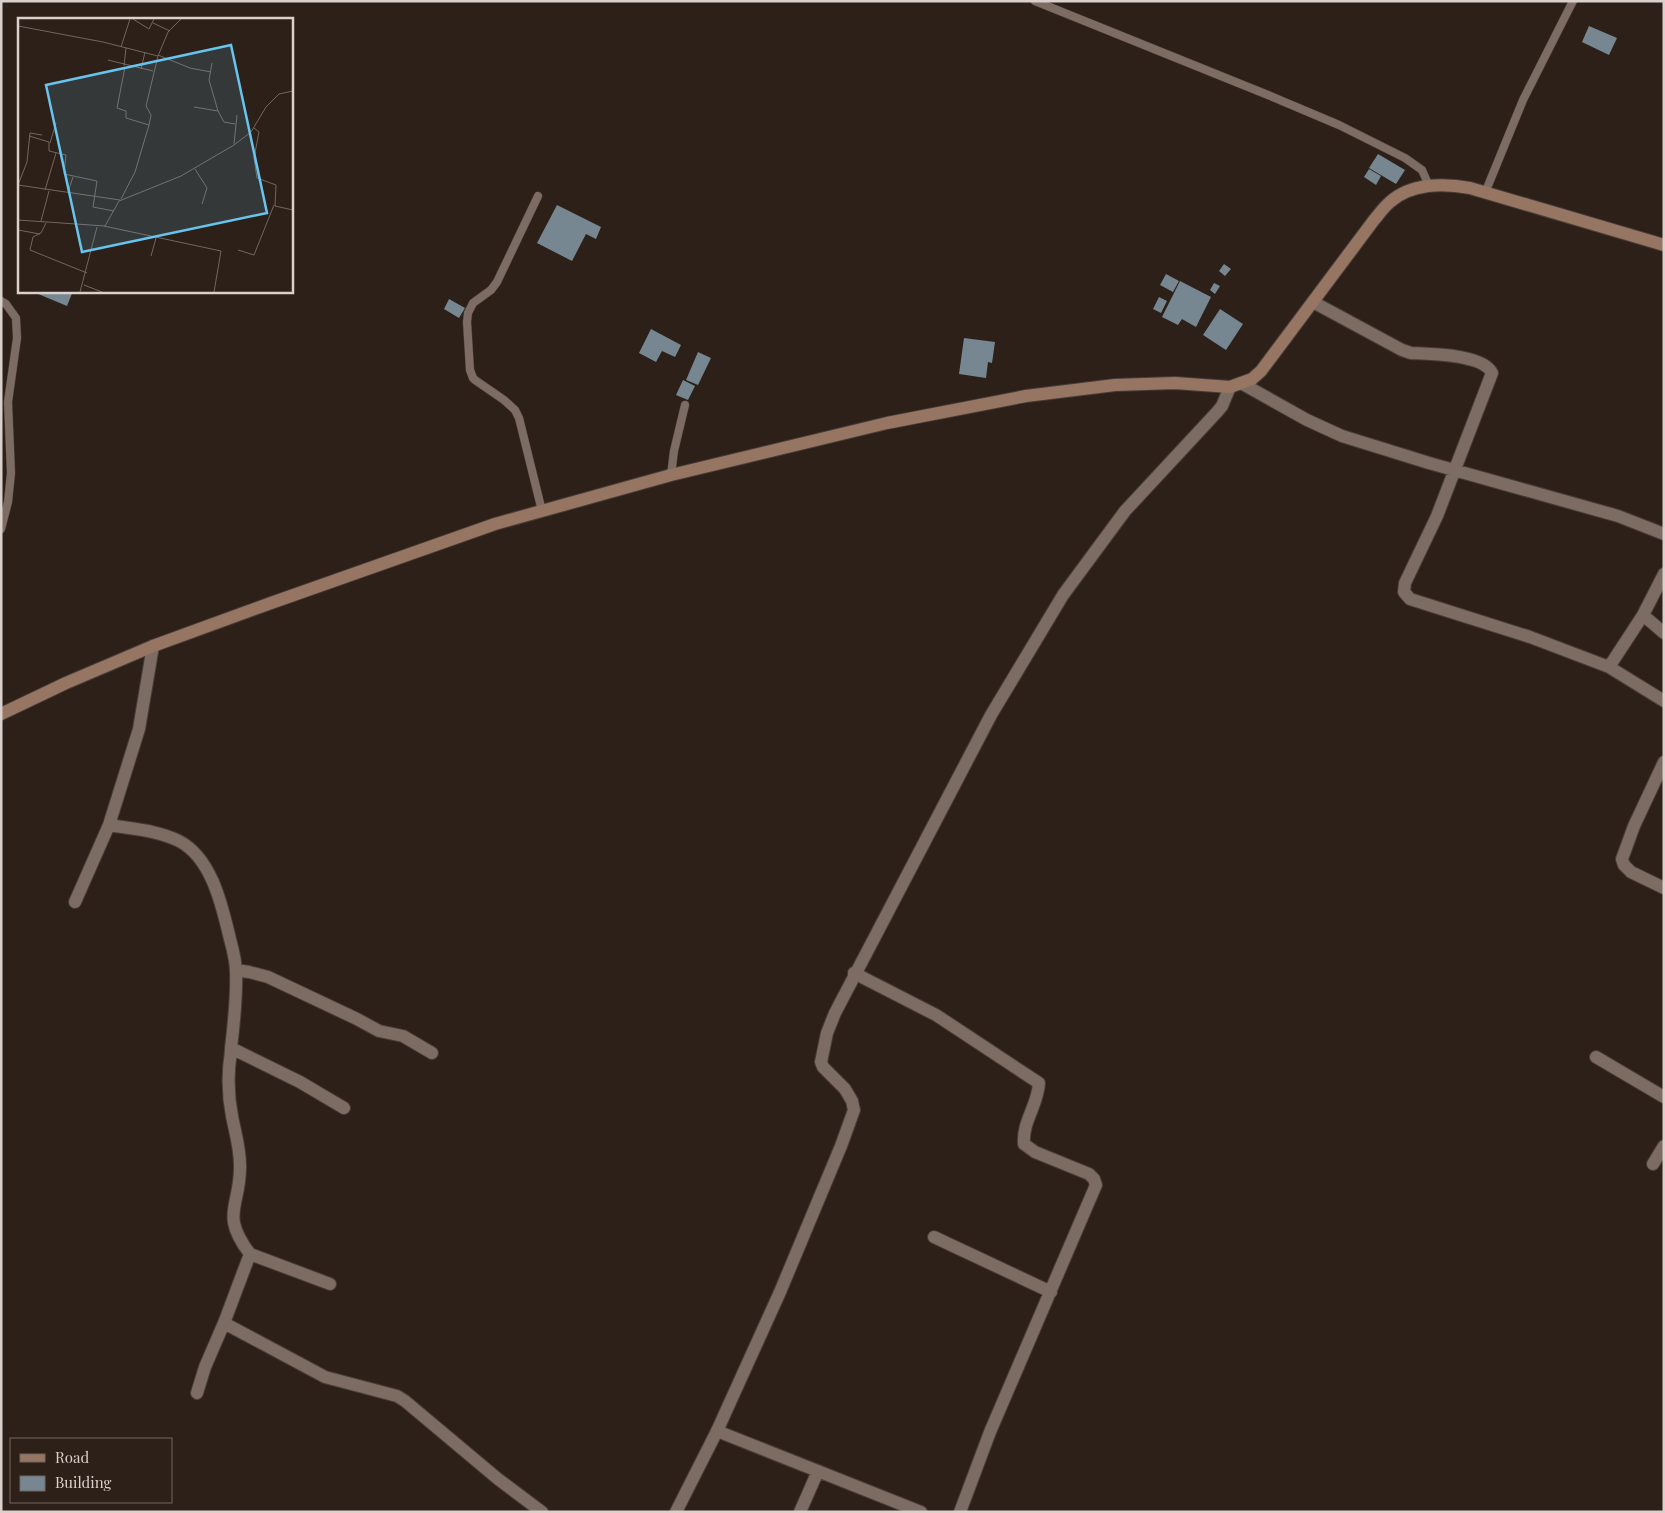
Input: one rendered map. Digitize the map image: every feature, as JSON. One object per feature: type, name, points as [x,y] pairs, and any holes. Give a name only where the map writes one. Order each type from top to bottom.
[{"type":"main road","points":[[1,714],[153,646],[485,528],[671,475],[886,423],[1026,396],[1115,385],[1175,383],[1235,385],[1252,379],[1261,371],[1374,220],[1390,202],[1402,193],[1430,186],[1454,185],[1664,245]]},
{"type":"street","points":[[1313,302],[1402,350],[1411,353],[1473,360],[1491,370],[1490,380],[1437,516],[1405,583],[1404,592],[1410,598],[1530,637],[1610,667],[1664,701]]},
{"type":"street","points":[[676,1512],[717,1432],[780,1292],[841,1146],[854,1110],[852,1101],[845,1089],[823,1067],[821,1062],[827,1033],[854,973],[991,715],[1063,595],[1125,511],[1217,412],[1235,385],[1342,436],[1387,452],[1618,516],[1664,534]]},
{"type":"street","points":[[1610,667],[1643,615],[1664,574]]},
{"type":"street","points":[[1643,615],[1664,633]]},
{"type":"street","points":[[75,902],[109,825],[139,729],[153,646]]},
{"type":"street","points":[[1664,762],[1634,826],[1622,859],[1624,865],[1631,872],[1664,888]]},
{"type":"street","points":[[109,825],[153,832],[186,845],[202,862],[214,885],[223,907],[236,970],[232,1048],[229,1068],[229,1091],[240,1165],[234,1203],[233,1220],[235,1231],[250,1254],[330,1284]]},
{"type":"street","points":[[236,970],[268,977],[357,1019],[379,1032],[403,1036],[432,1053]]},
{"type":"street","points":[[854,973],[936,1014],[1039,1083],[1038,1095],[1023,1133],[1024,1144],[1035,1152],[1089,1174],[1094,1179],[1096,1185],[990,1432],[960,1512]]},
{"type":"street","points":[[232,1048],[300,1082],[344,1108]]},
{"type":"street","points":[[1596,1057],[1664,1097]]},
{"type":"street","points":[[1653,1164],[1664,1146]]},
{"type":"street","points":[[934,1237],[1051,1292]]},
{"type":"street","points":[[197,1393],[205,1367],[250,1254]]},
{"type":"street","points":[[224,1323],[325,1377],[396,1396],[405,1401],[498,1479],[542,1512]]},
{"type":"street","points":[[717,1432],[922,1512]]},
{"type":"street","points":[[800,1512],[818,1471]]},
{"type":"lane","points":[[1035,1],[1339,125],[1406,158],[1422,170],[1430,186]]},
{"type":"lane","points":[[1486,193],[1522,100],[1573,1]]},
{"type":"lane","points":[[538,196],[497,282],[491,290],[472,303],[467,322],[471,374],[479,383],[515,410],[519,418],[542,511]]},
{"type":"lane","points":[[1,301],[6,304],[16,318],[17,338],[8,402],[11,473],[8,502],[1,529]]},
{"type":"lane","points":[[671,475],[674,451],[685,405]]},
{"type":"building","points":[[1589,26],[1617,38],[1609,55],[1582,42]]},
{"type":"building","points":[[1378,154],[1405,170],[1396,184],[1369,168]]},
{"type":"building","points":[[1369,169],[1381,176],[1376,185],[1364,177]]},
{"type":"building","points":[[557,205],[601,227],[596,239],[586,234],[572,261],[537,243]]},
{"type":"building","points":[[1224,264],[1231,269],[1225,276],[1219,271]]},
{"type":"building","points":[[1166,274],[1179,281],[1173,292],[1160,285]]},
{"type":"building","points":[[1180,281],[1211,297],[1196,327],[1182,319],[1178,325],[1162,317]]},
{"type":"building","points":[[1214,283],[1220,286],[1215,294],[1210,290]]},
{"type":"building","points":[[33,292],[73,292],[67,306]]},
{"type":"building","points":[[1159,297],[1167,301],[1161,313],[1153,309]]},
{"type":"building","points":[[449,299],[465,308],[459,318],[444,309]]},
{"type":"building","points":[[1220,309],[1243,324],[1226,350],[1203,335]]},
{"type":"building","points":[[651,329],[681,345],[675,357],[662,351],[656,362],[639,353]]},
{"type":"building","points":[[964,338],[995,342],[992,363],[988,362],[986,378],[959,374]]},
{"type":"building","points":[[698,352],[711,358],[698,385],[686,380]]},
{"type":"building","points":[[683,380],[695,386],[688,400],[676,395]]}]
